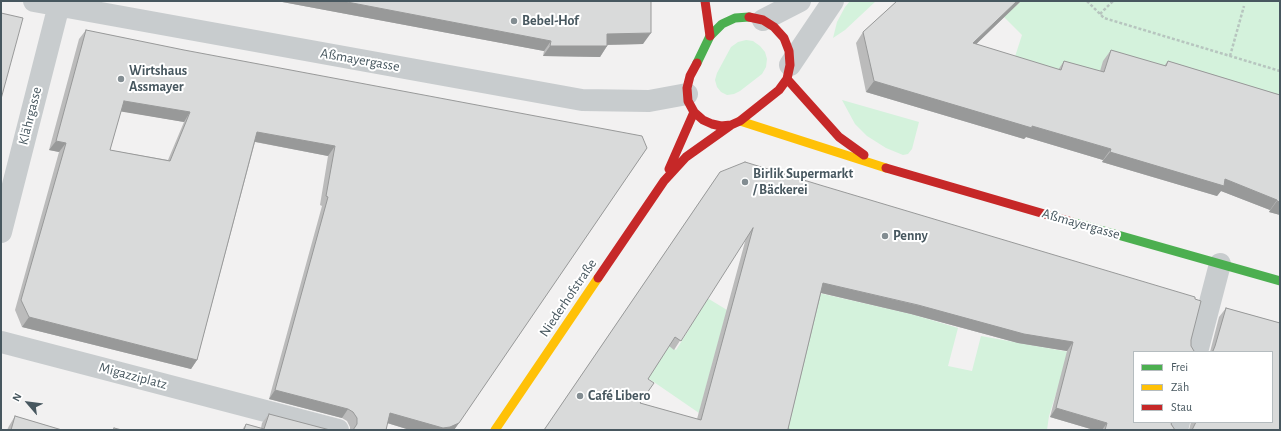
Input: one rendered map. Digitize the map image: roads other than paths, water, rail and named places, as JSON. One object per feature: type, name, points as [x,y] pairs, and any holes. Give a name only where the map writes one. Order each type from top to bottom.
[{"type":"street","name":"Aßmayergasse","points":[[34,1],[60,4],[582,100],[691,103]]},
{"type":"street","points":[[704,1],[710,36]]},
{"type":"street","points":[[800,1],[756,19],[735,18],[722,24],[710,36],[690,76],[687,88],[691,103],[703,120],[721,126],[731,125],[740,121],[779,90],[788,72],[833,1]]},
{"type":"street","name":"Klährgasse","points":[[1,232],[60,4]]},
{"type":"street","points":[[742,6],[756,19],[774,27],[784,38],[789,51],[788,72]]},
{"type":"street","name":"Aßmayergasse","points":[[788,72],[839,137],[881,167]]},
{"type":"street","name":"Niederhofstraße","points":[[664,181],[691,103]]},
{"type":"street","name":"Aßmayergasse","points":[[740,121],[881,167],[1280,282]]},
{"type":"street","name":"Niederhofstraße","points":[[495,430],[664,181],[686,157],[731,125]]},
{"type":"street","points":[[1197,351],[1220,264]]},
{"type":"street","name":"Migazziplatz","points":[[1,342],[338,430]]},
{"type":"place","name":"Bebel-Hof","points":[[514,21]]},
{"type":"place","name":"Wirtshaus Assmayer","points":[[121,79]]},
{"type":"place","name":"Birlik Supermarkt / Bäckerei","points":[[745,182]]},
{"type":"place","name":"Penny","points":[[885,236]]},
{"type":"place","name":"Café Libero","points":[[580,396]]}]
